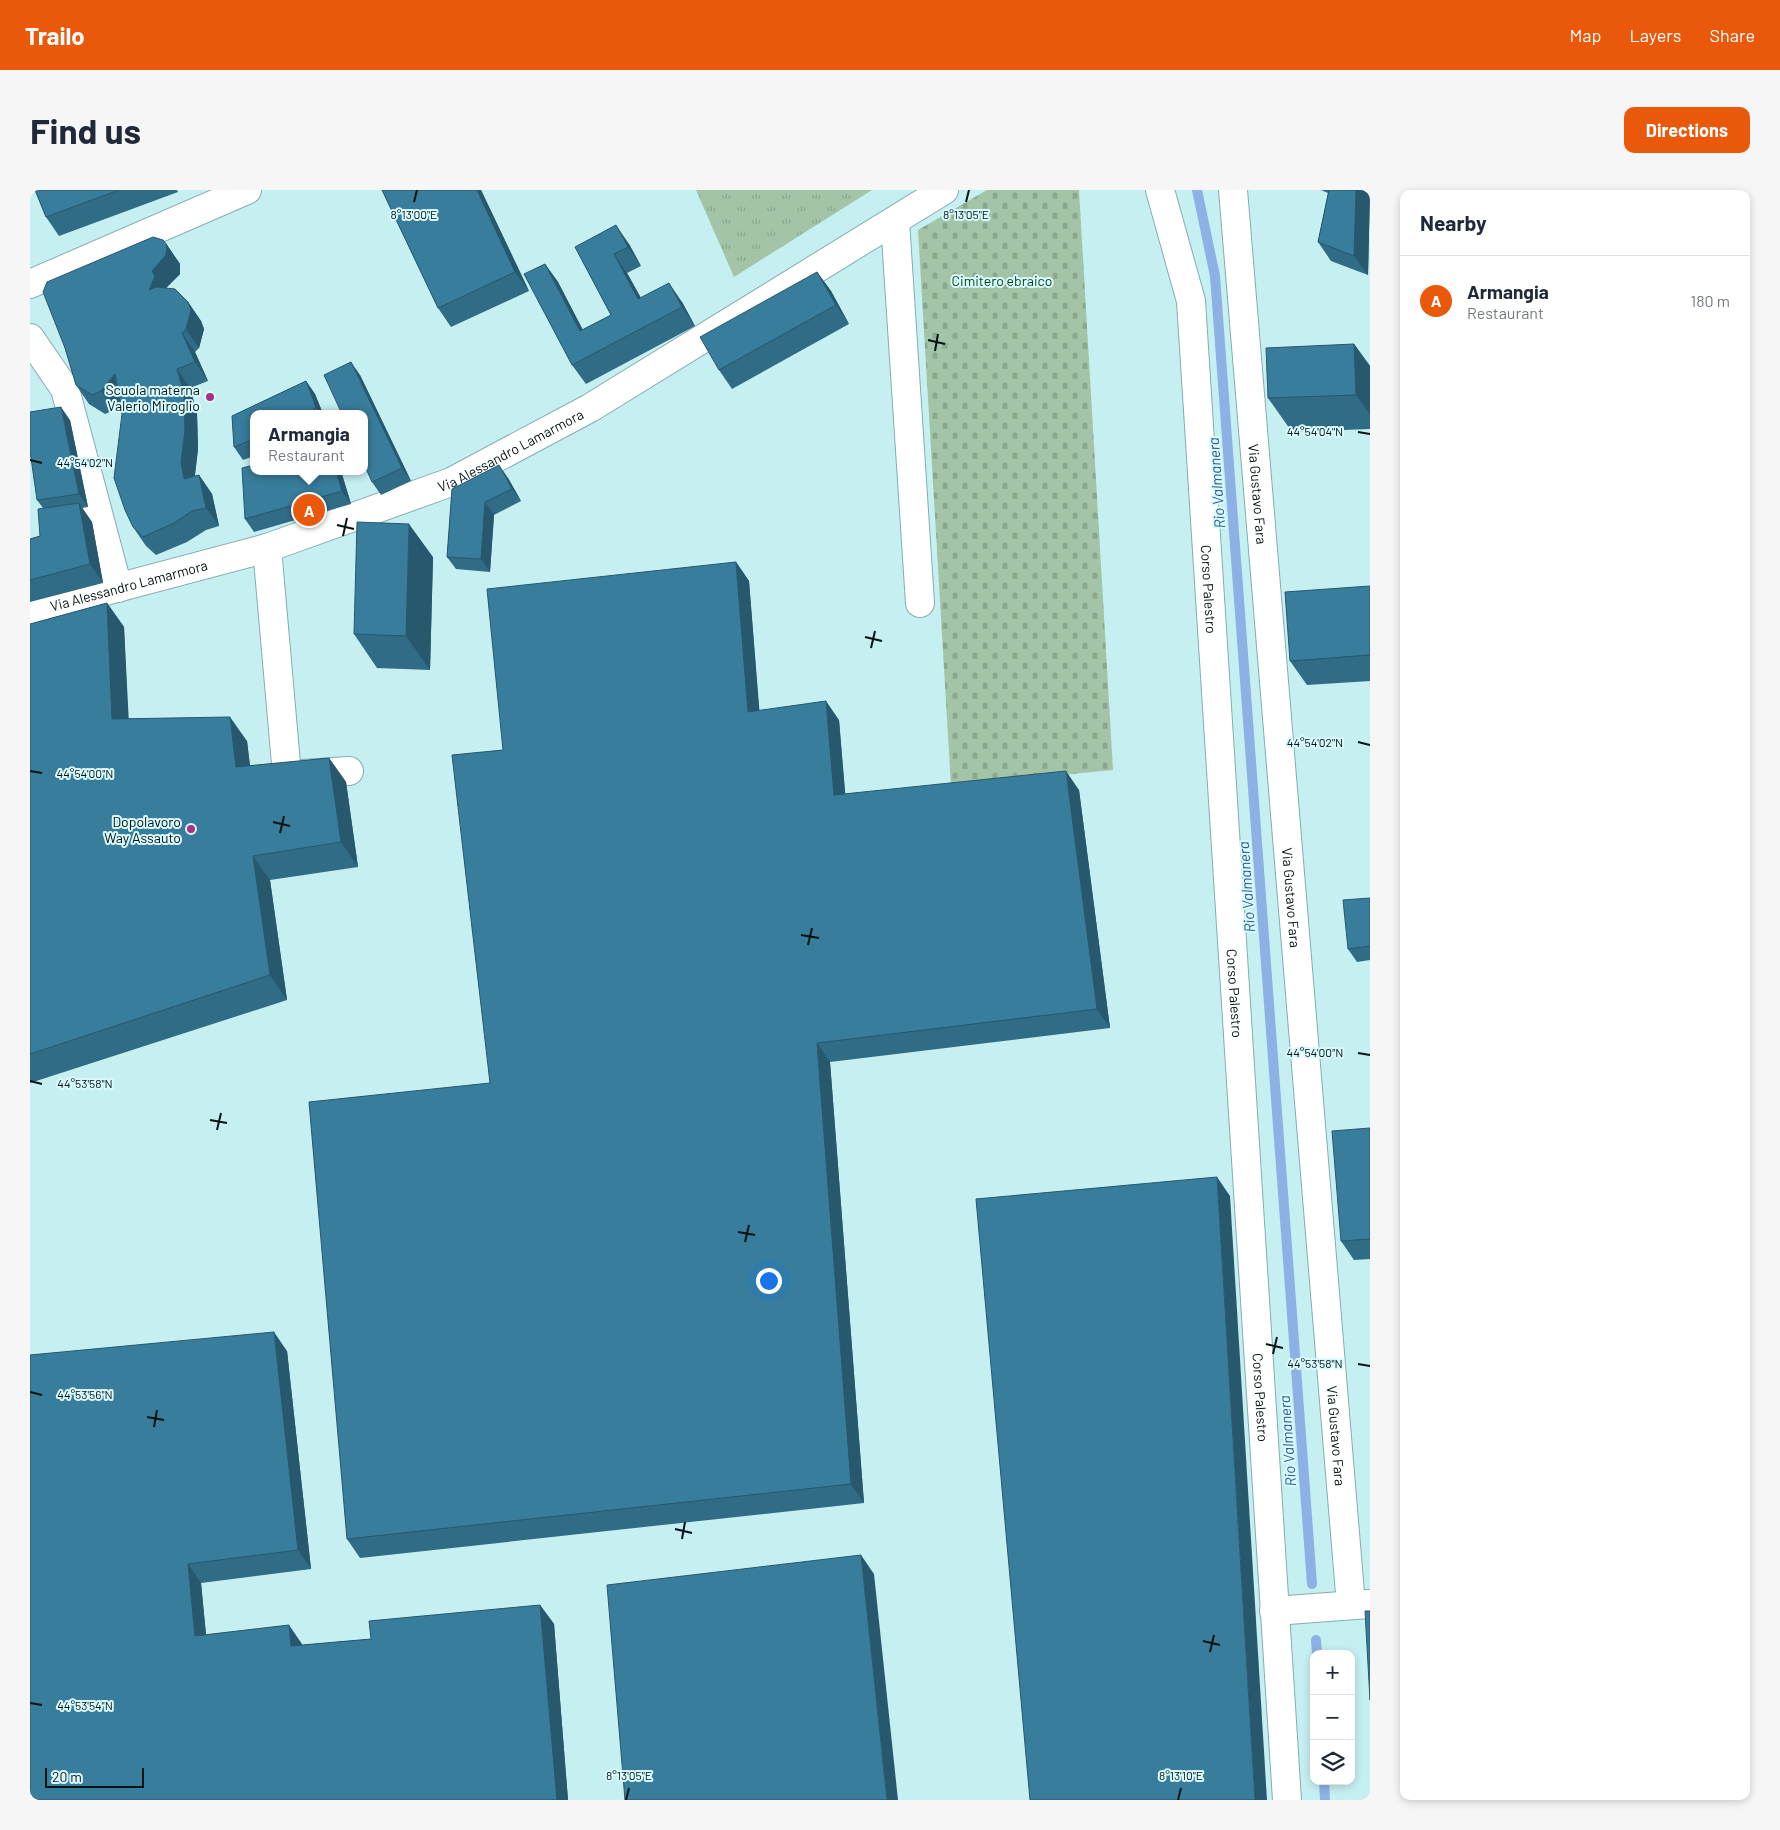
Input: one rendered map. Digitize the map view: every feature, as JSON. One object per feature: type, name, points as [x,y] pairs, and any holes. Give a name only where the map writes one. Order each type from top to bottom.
[{"type":"street","points":[[30,284],[246,190]]},
{"type":"street","name":"Via Alessandro Lamarmora","points":[[30,611],[267,548],[450,482],[590,408],[944,190]]},
{"type":"street","name":"Corso Palestro","points":[[1160,190],[1191,301],[1287,1800]]},
{"type":"street","name":"Via Gustavo Fara","points":[[1233,190],[1361,1604]]},
{"type":"street","points":[[895,221],[920,603]]},
{"type":"street","points":[[30,338],[65,390],[118,588]]},
{"type":"street","points":[[267,548],[287,775],[349,771]]},
{"type":"street","points":[[1274,1611],[1361,1604]]},
{"type":"green space","points":[[696,190],[872,190],[734,277]]},
{"type":"green space","name":"Cimitero ebraico","points":[[987,190],[1079,190],[1113,770],[951,786],[918,230]]},
{"type":"building","points":[[35,190],[119,190],[46,217]]},
{"type":"building","points":[[382,190],[477,190],[515,272],[438,308]]},
{"type":"building","points":[[1329,190],[1356,190],[1354,256],[1318,242]]},
{"type":"building","points":[[616,225],[628,247],[614,254],[638,299],[669,283],[682,307],[572,365],[524,274],[545,264],[580,331],[611,315],[575,247]]},
{"type":"building","points":[[153,237],[163,240],[167,245],[166,255],[152,271],[155,276],[149,290],[156,287],[175,289],[188,302],[191,310],[186,329],[182,333],[195,362],[177,369],[184,394],[185,430],[181,462],[184,479],[199,475],[206,508],[192,511],[174,523],[143,537],[133,527],[114,478],[122,414],[115,374],[101,391],[92,395],[76,385],[65,348],[43,292],[47,282]]},
{"type":"building","points":[[817,272],[836,305],[719,370],[700,337]]},
{"type":"building","points":[[1354,344],[1356,395],[1268,398],[1266,348]]},
{"type":"building","points":[[351,362],[402,468],[372,482],[368,473],[368,410],[340,410],[324,375]]},
{"type":"building","points":[[306,381],[316,407],[313,410],[250,410],[250,441],[234,447],[232,416]]},
{"type":"building","points":[[61,407],[79,494],[37,500],[30,451],[30,412]]},
{"type":"building","points":[[499,465],[512,489],[485,502],[481,559],[447,557],[452,489]]},
{"type":"building","points":[[250,466],[250,475],[337,475],[342,491],[245,519],[242,468]]},
{"type":"building","points":[[79,503],[90,564],[30,580],[30,539],[40,536],[38,509]]},
{"type":"building","points":[[357,522],[409,524],[406,636],[354,634]]},
{"type":"building","points":[[736,562],[748,712],[826,701],[834,795],[1066,771],[1097,1009],[817,1043],[851,1484],[347,1539],[309,1102],[490,1083],[452,755],[503,750],[487,589]]},
{"type":"building","points":[[1370,586],[1370,655],[1290,661],[1285,592]]},
{"type":"building","name":"Dopolavoro Way Assauto","points":[[107,603],[112,719],[230,717],[236,767],[329,758],[341,842],[253,856],[270,975],[30,1054],[30,624]]},
{"type":"building","points":[[1370,898],[1370,946],[1348,949],[1343,900]]},
{"type":"building","points":[[1370,1128],[1370,1239],[1341,1241],[1332,1131]]},
{"type":"building","points":[[1217,1177],[1255,1800],[1030,1800],[976,1199]]},
{"type":"building","points":[[274,1332],[298,1550],[188,1564],[195,1636],[289,1625],[291,1646],[371,1639],[369,1621],[540,1605],[557,1800],[30,1800],[30,1355]]},
{"type":"building","points":[[861,1555],[887,1800],[625,1800],[607,1585]]},
{"type":"building","points":[[1365,1611],[1370,1611],[1370,1700]]},
{"type":"waterway","name":"Rio Valmanera","points":[[1197,190],[1215,276],[1312,1584]]},
{"type":"waterway","name":"Rio Valmanera","points":[[1316,1640],[1317,1650]]},
{"type":"waterway","name":"Rio Valmanera","points":[[1324,1785],[1325,1800]]},
{"type":"place","name":"Scuola materna Valerio Miroglio","points":[[210,397]]},
{"type":"place","name":"Armangia","points":[[309,510]]},
{"type":"place","name":"Dopolavoro Way Assauto","points":[[191,829]]}]
